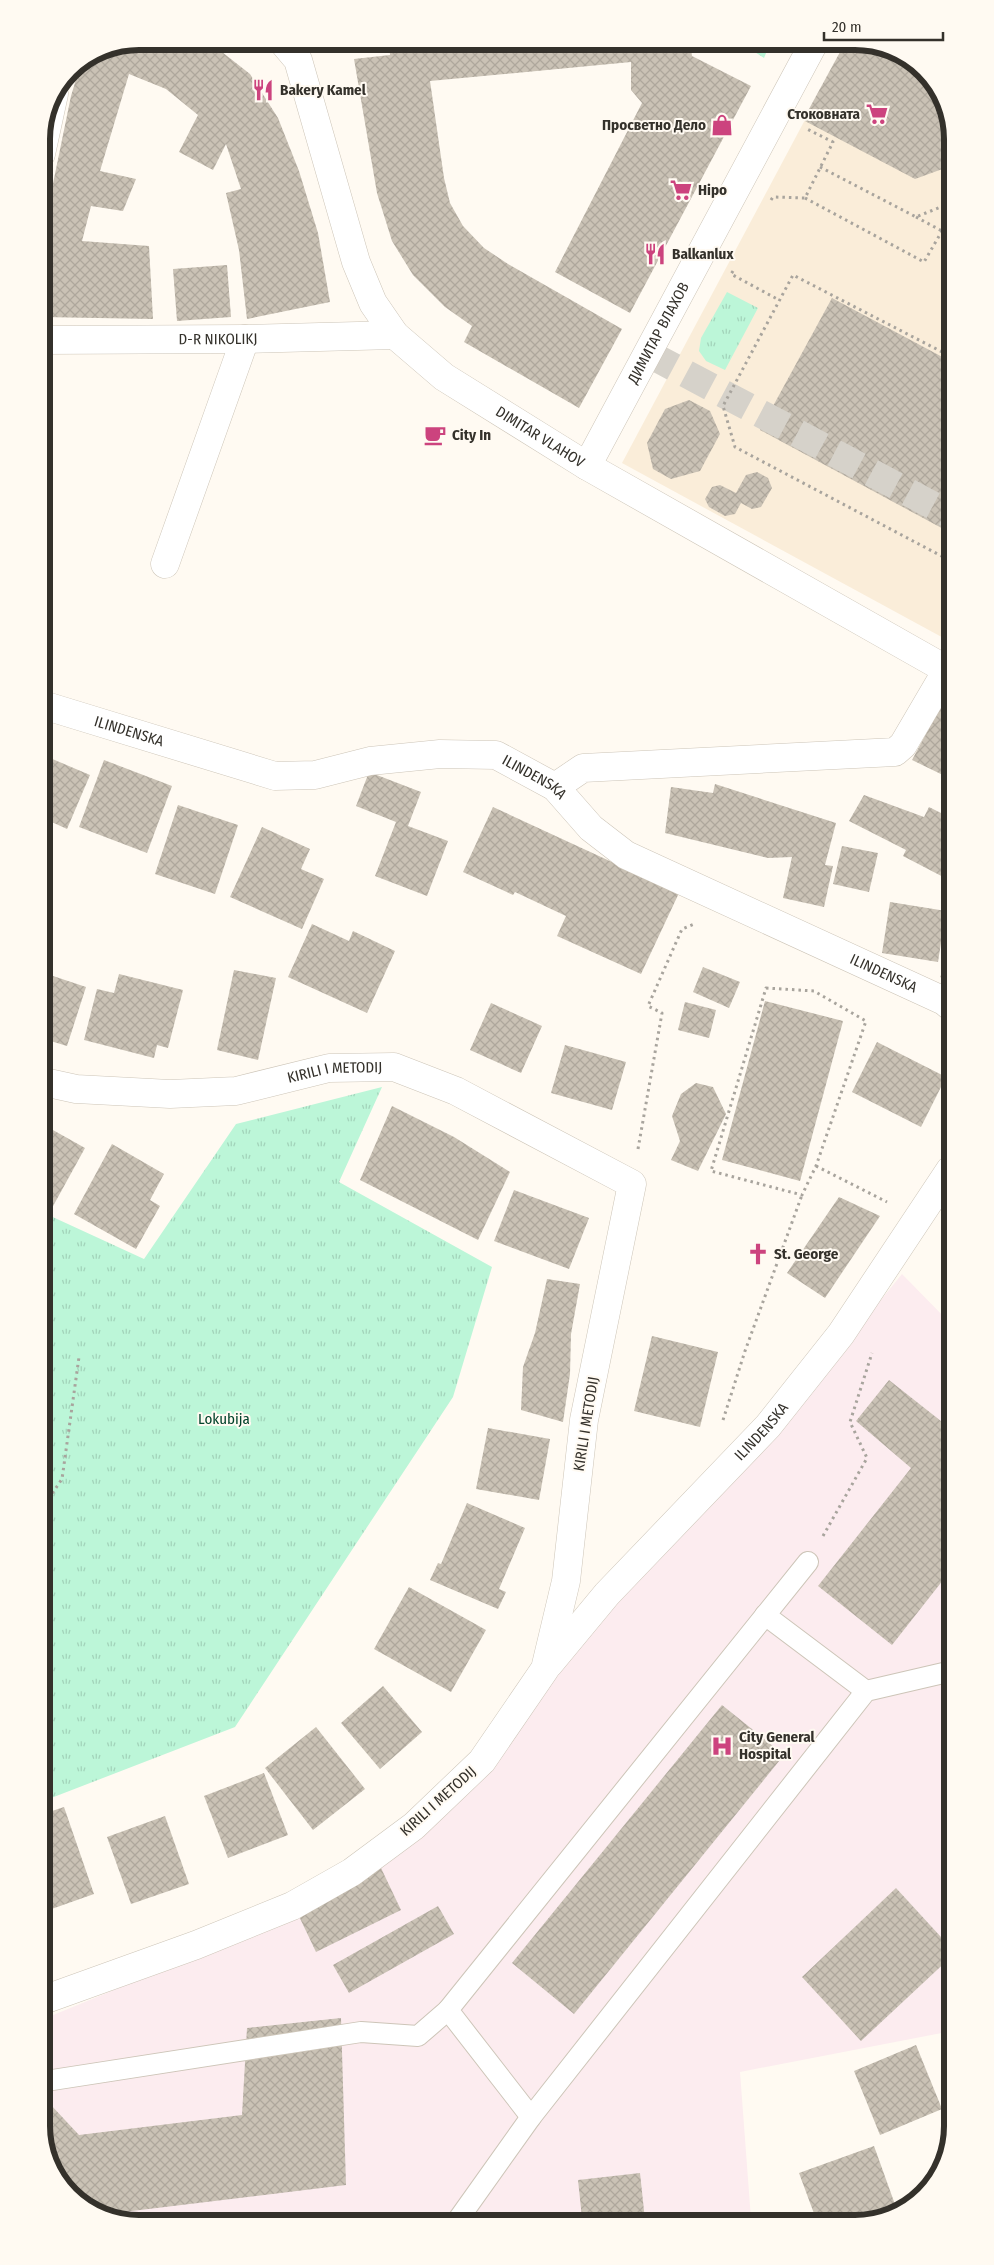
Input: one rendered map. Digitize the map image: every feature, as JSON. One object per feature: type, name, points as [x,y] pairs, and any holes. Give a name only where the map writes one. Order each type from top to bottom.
[{"type":"street","name":"DIMITAR VLAHOV","points":[[295,50],[356,262],[373,303],[395,335],[444,377],[587,466],[944,669]]},
{"type":"street","name":"ДИМИТАР ВЛАХОВ","points":[[587,466],[811,50]]},
{"type":"street","name":"D-R NIKOLIKJ","points":[[50,340],[245,339],[395,335]]},
{"type":"street","points":[[165,564],[245,339]]},
{"type":"street","points":[[555,787],[583,768],[895,752],[903,745],[944,678]]},
{"type":"street","name":"ILINDENSKA","points":[[50,707],[275,776],[315,774],[370,761],[440,754],[496,755],[555,787],[591,828],[626,855],[944,1002]]},
{"type":"street","name":"KIRILI I METODIJ","points":[[50,1084],[76,1090],[170,1094],[236,1091],[329,1068],[394,1067],[456,1091],[632,1184],[584,1420],[566,1581],[545,1670],[482,1761],[414,1826],[352,1872],[292,1906],[196,1945],[50,1998]]},
{"type":"street","name":"ILINDENSKA","points":[[545,1670],[607,1594],[768,1426],[841,1334],[944,1179]]},
{"type":"lane","points":[[50,2079],[361,2032],[418,2036],[448,2010],[808,1562]]},
{"type":"lane","points":[[765,1615],[866,1691]]},
{"type":"lane","points":[[461,2215],[531,2117],[866,1691],[944,1673]]},
{"type":"lane","points":[[448,2010],[531,2117]]},
{"type":"path","points":[[768,206],[773,197],[805,198],[924,262],[942,231],[820,167],[805,198]]},
{"type":"path","points":[[916,217],[944,206]]},
{"type":"path","points":[[736,265],[732,274],[779,300]]},
{"type":"path","points":[[944,353],[793,275],[723,406],[735,447],[944,557]]},
{"type":"path","points":[[632,1184],[662,1013],[648,1006],[682,929],[703,919],[714,896]]},
{"type":"path","points":[[717,1427],[723,1420],[745,1350],[802,1195],[816,1166],[866,1021],[814,990],[766,988],[711,1170],[802,1195]]},
{"type":"path","points":[[939,1143],[944,1136]]},
{"type":"path","points":[[816,1166],[893,1205]]},
{"type":"path","points":[[808,1562],[867,1458],[850,1422],[872,1353]]},
{"type":"path","points":[[50,1497],[62,1479],[79,1357]]},
{"type":"shaded area","points":[[842,50],[878,53],[909,68],[922,80],[935,100],[941,116],[944,139],[944,638],[622,463]]},
{"type":"shaded area","name":"City General Hospital","points":[[902,1274],[944,1317],[944,2033],[740,2072],[751,2215],[134,2215],[105,2208],[85,2197],[76,2189],[59,2165],[51,2137],[50,2016],[284,1920],[422,1833],[563,1660],[773,1433]]},
{"type":"green space","points":[[752,50],[767,50],[764,58]]},
{"type":"green space","points":[[727,292],[758,308],[725,370],[706,361],[699,351],[701,338]]},
{"type":"green space","name":"Lokubija","points":[[382,1087],[339,1182],[492,1267],[453,1397],[235,1727],[50,1798],[50,1216],[144,1259],[236,1124]]},
{"type":"building","points":[[219,50],[250,74],[278,118],[299,171],[318,233],[330,302],[247,319],[239,250],[226,193],[241,189],[226,144],[213,170],[179,152],[198,115],[166,89],[129,74],[100,171],[136,179],[123,211],[91,206],[82,241],[149,246],[153,319],[50,317],[50,198],[71,96],[80,72],[100,59],[128,51]]},
{"type":"building","points":[[390,50],[691,50],[692,56],[751,86],[630,313],[555,272],[642,103],[631,90],[631,62],[430,81],[444,178],[450,203],[463,226],[484,248],[508,264],[622,329],[579,408],[464,342],[472,326],[445,307],[413,275],[392,241],[377,193],[354,59],[390,55]]},
{"type":"building","name":"Стоковната","points":[[841,50],[860,50],[878,53],[899,62],[914,72],[922,80],[935,100],[943,128],[944,168],[915,179],[803,120]]},
{"type":"building","points":[[227,265],[231,317],[177,321],[173,269]]},
{"type":"building","points":[[832,298],[944,358],[944,529],[760,430]]},
{"type":"building","points":[[689,400],[710,411],[720,434],[700,471],[671,479],[653,469],[647,443],[665,409]]},
{"type":"building","points":[[757,472],[768,478],[772,488],[761,507],[752,509],[741,503],[735,514],[725,516],[709,507],[705,499],[712,487],[720,485],[736,493],[746,475]]},
{"type":"building","points":[[943,702],[944,702],[944,776],[912,760]]},
{"type":"building","points":[[50,758],[90,775],[67,829],[50,821]]},
{"type":"building","points":[[104,760],[172,786],[147,853],[79,827]]},
{"type":"building","points":[[369,772],[421,792],[408,826],[448,841],[427,896],[375,876],[396,822],[356,806]]},
{"type":"building","points":[[715,784],[836,823],[825,865],[833,866],[824,907],[783,898],[792,857],[768,858],[665,833],[671,787],[713,793]]},
{"type":"building","points":[[864,795],[924,817],[929,807],[944,814],[944,877],[903,856],[906,850],[849,821]]},
{"type":"building","points":[[178,805],[238,825],[215,894],[155,874]]},
{"type":"building","points":[[493,807],[679,893],[641,974],[557,936],[566,916],[515,892],[513,895],[463,872]]},
{"type":"building","points":[[262,827],[310,849],[301,869],[324,879],[302,929],[230,897]]},
{"type":"building","points":[[842,846],[878,853],[869,892],[833,884]]},
{"type":"building","points":[[890,902],[944,911],[944,924],[938,962],[882,953]]},
{"type":"building","points":[[312,924],[349,941],[353,931],[395,951],[367,1013],[288,977]]},
{"type":"building","points":[[703,967],[740,982],[729,1008],[693,992]]},
{"type":"building","points":[[944,969],[944,979],[940,977]]},
{"type":"building","points":[[234,970],[276,978],[258,1060],[217,1050]]},
{"type":"building","points":[[119,974],[183,990],[168,1048],[157,1045],[154,1058],[84,1040],[97,989],[114,993]]},
{"type":"building","points":[[50,975],[86,987],[67,1046],[50,1041]]},
{"type":"building","points":[[765,1001],[843,1021],[800,1181],[722,1160]]},
{"type":"building","points":[[685,1002],[716,1010],[709,1038],[678,1030]]},
{"type":"building","points":[[491,1003],[542,1026],[521,1073],[470,1050]]},
{"type":"building","points":[[877,1042],[944,1076],[944,1081],[921,1127],[852,1092]]},
{"type":"building","points":[[565,1045],[626,1062],[612,1110],[551,1093]]},
{"type":"building","points":[[696,1083],[713,1087],[726,1114],[698,1171],[671,1160],[680,1141],[672,1116],[681,1094]]},
{"type":"building","points":[[392,1106],[454,1137],[510,1172],[478,1240],[360,1180]]},
{"type":"building","points":[[50,1128],[85,1148],[52,1208],[50,1207]]},
{"type":"building","points":[[112,1144],[164,1174],[150,1200],[160,1206],[136,1249],[74,1214]]},
{"type":"building","points":[[514,1190],[589,1218],[569,1269],[494,1241]]},
{"type":"building","points":[[839,1197],[880,1216],[825,1298],[787,1273]]},
{"type":"building","points":[[547,1279],[580,1284],[571,1334],[570,1374],[563,1422],[521,1410],[523,1367],[535,1333]]},
{"type":"building","points":[[652,1336],[718,1352],[700,1427],[634,1411]]},
{"type":"building","points":[[889,1380],[944,1423],[944,1579],[892,1645],[818,1586],[911,1468],[856,1421]]},
{"type":"building","points":[[488,1428],[550,1439],[539,1500],[476,1489]]},
{"type":"building","points":[[467,1503],[525,1528],[499,1589],[506,1592],[498,1609],[430,1580],[438,1563],[441,1564]]},
{"type":"building","points":[[409,1587],[486,1630],[451,1692],[374,1649]]},
{"type":"building","points":[[383,1686],[422,1732],[380,1769],[341,1723]]},
{"type":"building","points":[[722,1705],[784,1755],[574,2014],[512,1963]]},
{"type":"building","points":[[316,1727],[365,1789],[313,1830],[265,1768]]},
{"type":"building","points":[[264,1773],[288,1835],[228,1858],[204,1796]]},
{"type":"building","points":[[64,1807],[94,1894],[50,1910],[50,1812]]},
{"type":"building","points":[[165,1816],[189,1884],[131,1904],[107,1837]]},
{"type":"building","points":[[381,1868],[401,1910],[316,1952],[296,1910]]},
{"type":"building","points":[[896,1888],[944,1940],[944,1963],[861,2041],[802,1977]]},
{"type":"building","points":[[438,1906],[454,1934],[349,1993],[333,1965]]},
{"type":"building","points":[[341,2018],[346,2185],[119,2213],[95,2203],[72,2185],[59,2165],[53,2149],[50,2104],[79,2135],[242,2115],[247,2028]]},
{"type":"building","points":[[916,2045],[942,2109],[880,2135],[854,2071]]},
{"type":"building","points":[[874,2146],[895,2205],[860,2215],[815,2215],[799,2173]]},
{"type":"building","points":[[640,2173],[644,2215],[582,2215],[578,2180]]},
{"type":"tunnel","points":[[649,354],[944,511]]},
{"type":"place","name":"Bakery Kamel","points":[[263,90]]},
{"type":"place","name":"Стоковната","points":[[877,114]]},
{"type":"place","name":"Просветно Дело","points":[[722,125]]},
{"type":"place","name":"Hipo","points":[[681,190]]},
{"type":"place","name":"Balkanlux","points":[[655,254]]},
{"type":"place","name":"City In","points":[[435,435]]},
{"type":"place","name":"St. George","points":[[758,1254]]},
{"type":"place","name":"City General Hospital","points":[[722,1746]]}]
